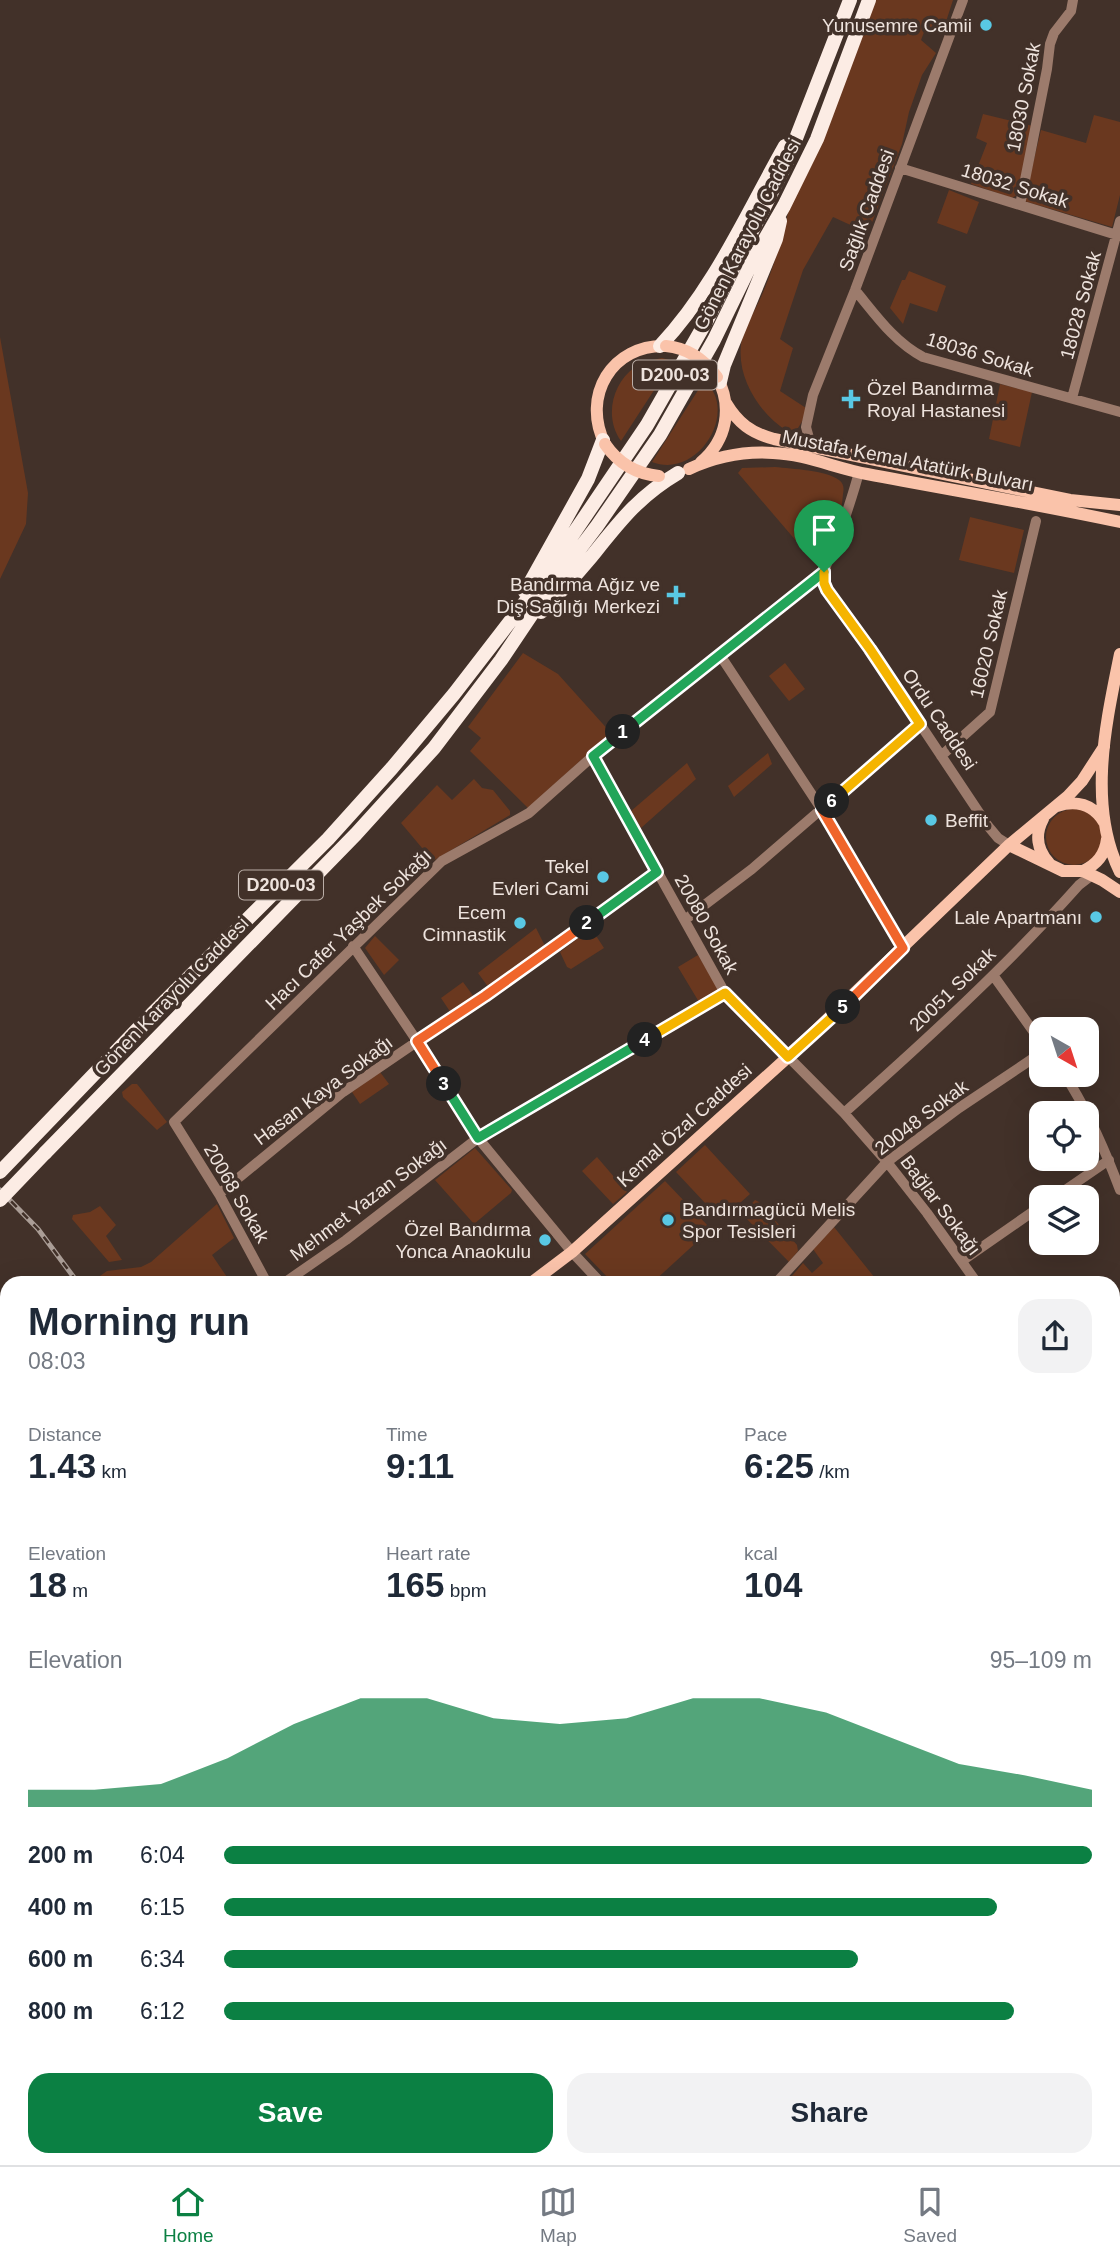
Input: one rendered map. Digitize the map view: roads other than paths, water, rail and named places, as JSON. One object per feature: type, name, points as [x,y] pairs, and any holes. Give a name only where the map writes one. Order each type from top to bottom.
[{"type":"highway","name":"Gönen Karayolu Caddesi","points":[[0,1172],[337,828],[437,715],[513,618],[585,519],[647,425],[706,320],[786,164],[850,0]]},
{"type":"highway","name":"Gönen Karayolu Caddesi","points":[[0,1200],[356,834],[446,734],[518,636],[660,435],[714,340],[817,139],[869,0]]},
{"type":"highway","name":"D200-03","points":[[663,346],[703,292],[805,112]]},
{"type":"highway","name":"D200-03","points":[[718,379],[776,239],[784,206]]},
{"type":"highway","points":[[513,618],[531,578],[589,479],[604,442]]},
{"type":"highway","points":[[518,636],[558,596],[628,510],[650,491],[684,471]]},
{"type":"main road","points":[[663,346],[681,349],[708,365],[718,379],[726,403],[726,419],[718,442],[709,455],[684,471],[659,476],[631,468],[614,456],[604,442],[597,419],[596,405],[600,389],[607,375],[629,354],[644,348],[663,346]]},
{"type":"main road","name":"Mustafa Kemal Atatürk Bulvarı","points":[[726,403],[734,416],[748,429],[774,439],[804,438],[815,447],[1070,500],[1120,505]]},
{"type":"main road","name":"Mustafa Kemal Atatürk Bulvarı","points":[[684,471],[729,456],[784,453],[859,472],[1120,522]]},
{"type":"main road","points":[[1120,654],[1104,747],[1103,800],[1113,859],[1120,872]]},
{"type":"main road","name":"Kemal Özal Caddesi","points":[[540,1276],[572,1252],[788,1057],[1009,845],[1082,781],[1104,747]]},
{"type":"main road","points":[[1050,864],[1041,853],[1038,835],[1041,823],[1052,809],[1067,803],[1087,805],[1103,819],[1107,830],[1104,852],[1084,873]]},
{"type":"main road","name":"Ordu Caddesi","points":[[1009,845],[1063,871],[1084,873],[1120,892]]},
{"type":"main road","points":[[995,859],[1008,856],[1031,857]]},
{"type":"street","name":"Sağlık Caddesi","points":[[804,438],[813,395],[964,0]]},
{"type":"street","name":"18030 Sokak","points":[[1020,205],[1050,44],[1054,33],[1071,11],[1073,0]]},
{"type":"street","name":"18032 Sokak","points":[[900,168],[1118,236]]},
{"type":"street","name":"18028 Sokak","points":[[1072,398],[1120,221]]},
{"type":"street","name":"18036 Sokak","points":[[855,290],[907,348],[923,357],[1120,412]]},
{"type":"street","points":[[824,572],[859,472]]},
{"type":"street","name":"16020 Sokak","points":[[941,756],[990,712],[1036,521]]},
{"type":"street","name":"Hacı Cafer Yaşbek Sokağı","points":[[174,1122],[442,861],[528,813],[593,756],[824,572]]},
{"type":"street","name":"Ordu Caddesi","points":[[824,572],[827,590],[870,649],[988,826],[998,838],[1009,845]]},
{"type":"street","points":[[720,655],[822,810],[903,948]]},
{"type":"street","points":[[686,919],[752,869],[920,724]]},
{"type":"street","name":"20080 Sokak","points":[[593,756],[725,993],[788,1057]]},
{"type":"street","name":"Hasan Kaya Sokağı","points":[[219,1194],[343,1091],[553,949],[657,872]]},
{"type":"street","name":"20051 Sokak","points":[[844,1113],[993,975],[1079,886],[1084,873]]},
{"type":"street","points":[[354,946],[478,1138],[594,1276]]},
{"type":"street","points":[[993,975],[1029,1025]]},
{"type":"street","name":"Mehmet Yazan Sokağı","points":[[294,1276],[346,1240],[478,1138],[725,993]]},
{"type":"street","name":"Bağlar Sokağı","points":[[788,1057],[844,1113],[887,1162],[972,1276]]},
{"type":"street","name":"20048 Sokak","points":[[782,1276],[887,1162],[959,1108],[1029,1061]]},
{"type":"street","points":[[1072,1087],[1109,1160],[1120,1190]]},
{"type":"street","name":"20068 Sokak","points":[[174,1122],[219,1194],[263,1276]]},
{"type":"street","points":[[1073,1185],[1109,1160]]},
{"type":"street","points":[[962,1261],[1029,1214]]},
{"type":"railway","points":[[0,1190],[38,1229],[73,1276]]},
{"type":"place","name":"Yunusemre Camii","points":[[986,25]]},
{"type":"place","name":"Özel Bandırma Royal Hastanesi","points":[[851,399]]},
{"type":"place","name":"Bandırma Ağız ve Diş Sağlığı Merkezi","points":[[676,595]]},
{"type":"place","name":"Beffit","points":[[931,820]]},
{"type":"place","name":"Tekel Evleri Cami","points":[[603,877]]},
{"type":"place","name":"Lale Apartmanı","points":[[1096,917]]},
{"type":"place","name":"Ecem Cimnastik","points":[[520,923]]},
{"type":"place","name":"Bandırmagücü Melis Spor Tesisleri","points":[[668,1220]]},
{"type":"place","name":"Özel Bandırma Yonca Anaokulu","points":[[545,1240]]}]
